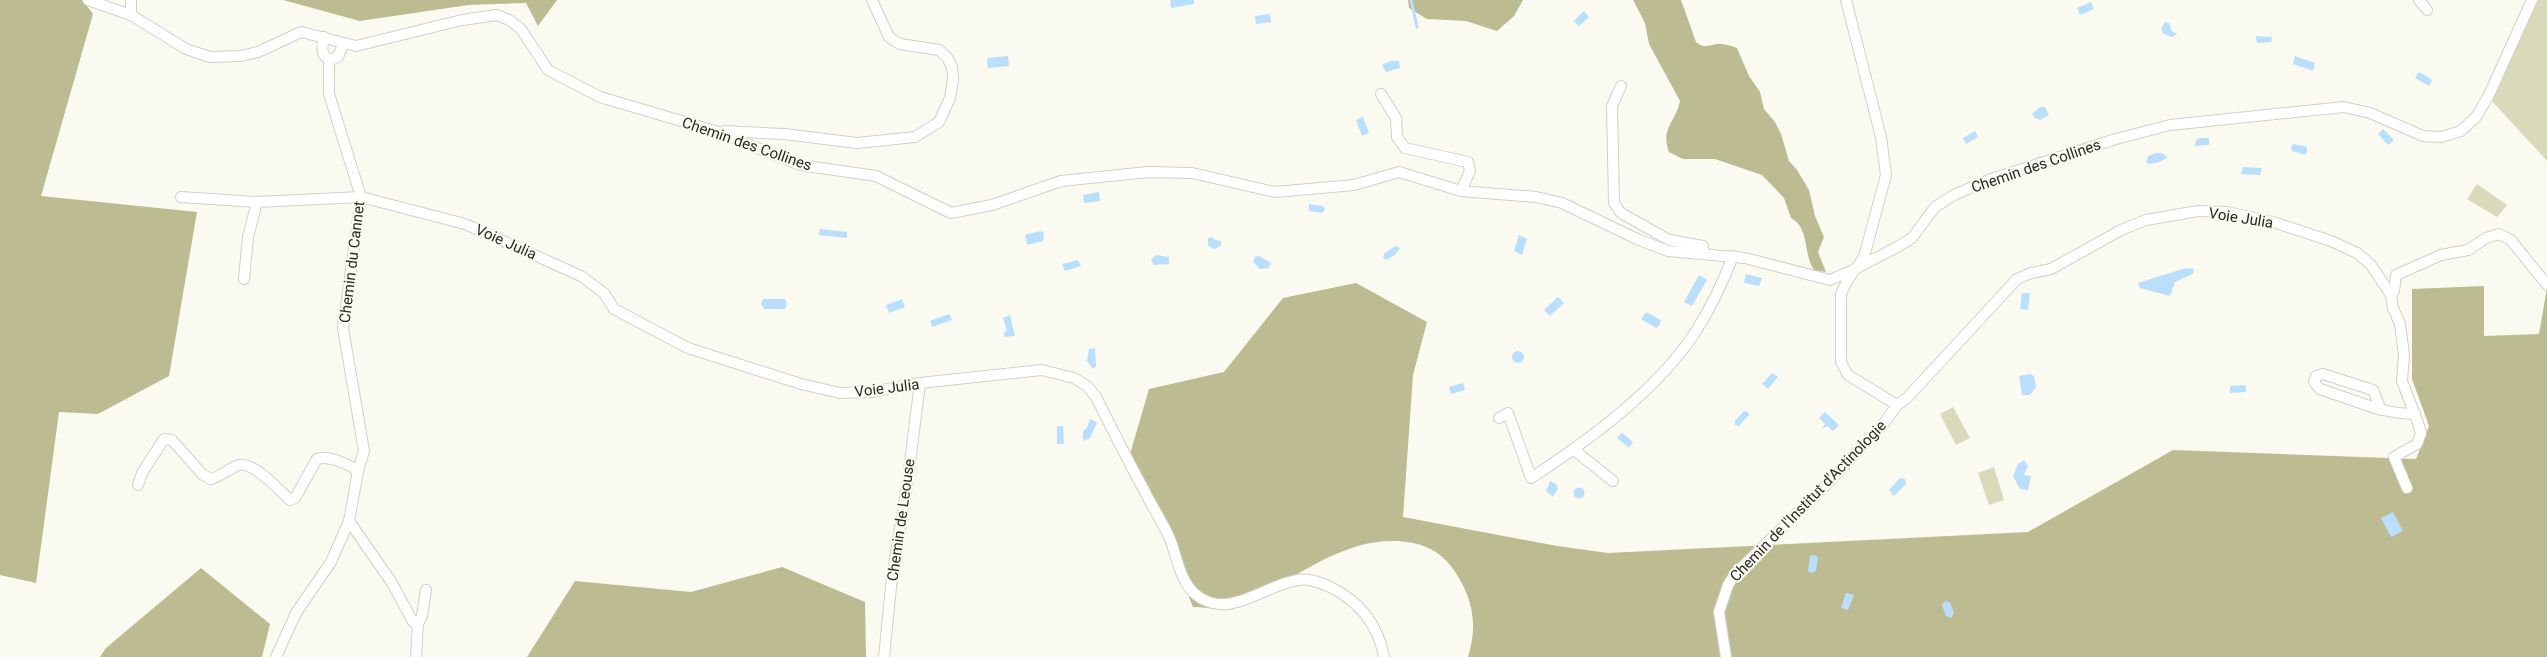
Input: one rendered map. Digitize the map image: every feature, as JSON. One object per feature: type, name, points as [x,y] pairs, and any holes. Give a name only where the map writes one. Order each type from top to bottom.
[{"type":"street","name":"Chemin des Collines","points":[[88,0],[131,16],[186,49],[210,57],[241,56],[258,52],[301,32],[324,37],[343,44],[360,45],[462,20],[497,15],[510,20],[521,29],[548,70],[576,86],[620,104],[715,131],[800,165],[876,176],[951,213],[992,204],[1061,181],[1166,171],[1192,173],[1275,192],[1354,185],[1399,172],[1461,191],[1552,200],[1585,213],[1659,249],[1733,256],[1830,280],[1853,270],[1912,238],[1930,212],[1954,195],[2000,176],[2116,139],[2170,125],[2344,107],[2370,113],[2423,136],[2451,135],[2469,125],[2482,108],[2532,0]]},
{"type":"street","points":[[131,0],[131,16]]},
{"type":"street","points":[[715,131],[784,134],[857,143],[915,137],[939,122],[950,98],[953,79],[952,67],[947,57],[939,50],[900,44],[889,37],[872,0]]},
{"type":"street","points":[[1846,0],[1878,128],[1886,174],[1868,247],[1864,256],[1853,270],[1841,294],[1841,362],[1848,375],[1897,405]]},
{"type":"street","points":[[2419,0],[2427,10]]},
{"type":"street","name":"Chemin du Cannet","points":[[276,657],[296,613],[331,562],[349,520],[364,451],[343,328],[362,197],[329,94],[329,60],[322,50],[324,37]]},
{"type":"street","points":[[329,60],[338,57],[343,44]]},
{"type":"street","points":[[1621,86],[1612,106],[1612,194],[1614,203],[1621,213],[1669,240],[1703,246],[1704,254]]},
{"type":"street","points":[[1382,94],[1396,118],[1397,136],[1405,148],[1468,162],[1470,171],[1461,191]]},
{"type":"street","name":"Voie Julia","points":[[181,197],[257,202],[362,197],[465,224],[581,276],[604,293],[614,309],[688,348],[802,384],[840,393],[872,392],[920,384],[1042,370],[1074,378],[1087,386],[1096,397],[1169,538],[1187,586],[1194,594],[1208,602],[1238,603],[1298,580],[1318,582],[1352,599],[1359,606],[1377,633],[1384,657]]},
{"type":"street","points":[[244,279],[248,237],[257,202]]},
{"type":"street","name":"Voie Julia","points":[[1897,405],[1906,399],[2016,279],[2031,273],[2051,269],[2121,230],[2146,220],[2198,211],[2227,212],[2273,222],[2331,241],[2357,254],[2371,265],[2391,295],[2403,341],[2402,382],[2421,433],[2417,444],[2394,457],[2407,488]]},
{"type":"street","points":[[2391,295],[2394,291],[2396,275],[2403,270],[2441,255],[2468,250],[2493,234],[2505,235],[2511,240],[2547,285]]},
{"type":"street","points":[[1499,418],[1508,413],[1531,478],[1574,450],[1632,402],[1668,366],[1696,332],[1722,284],[1733,256]]},
{"type":"street","points":[[2381,410],[2373,390],[2323,374],[2316,376],[2314,382],[2320,389],[2381,410],[2398,414],[2415,414]]},
{"type":"street","name":"Chemin de Leouse","points":[[884,657],[892,577],[907,486],[920,384]]},
{"type":"street","name":"Chemin de l'Institut d'Actinologie","points":[[1726,657],[1720,612],[1722,596],[1735,574],[1842,469],[1886,422],[1897,405]]},
{"type":"street","points":[[138,485],[142,473],[164,439],[172,440],[203,475],[211,479],[224,475],[240,464],[252,465],[290,500],[295,498],[317,460],[324,457],[350,466],[358,472]]},
{"type":"street","points":[[1574,450],[1613,481]]},
{"type":"street","points":[[349,520],[392,582],[413,622],[418,623]]},
{"type":"street","points":[[416,657],[418,623],[422,616],[426,590]]},
{"type":"green space","points":[[2537,0],[2547,0],[2547,161],[2492,101]]},
{"type":"green space","points":[[2477,184],[2507,205],[2497,217],[2467,199]]},
{"type":"green space","points":[[1953,407],[1970,438],[1956,445],[1940,414]]},
{"type":"green space","points":[[1994,467],[2004,500],[1989,505],[1978,473]]},
{"type":"shaded area","points":[[0,0],[82,0],[93,14],[41,196],[197,212],[169,376],[98,414],[59,412],[36,583],[0,575]]},
{"type":"shaded area","points":[[283,0],[557,0],[538,26],[526,3],[468,5],[360,21]]},
{"type":"shaded area","points":[[1408,0],[1523,0],[1514,16],[1497,31],[1466,21],[1427,19],[1409,8]]},
{"type":"shaded area","points":[[1633,0],[1681,0],[1696,42],[1705,46],[1722,44],[1737,48],[1749,76],[1760,92],[1764,109],[1775,122],[1781,134],[1789,161],[1809,190],[1815,216],[1824,237],[1818,252],[1826,272],[1814,270],[1808,257],[1801,228],[1791,218],[1784,198],[1762,175],[1715,159],[1683,159],[1669,152],[1666,137],[1667,131],[1680,101],[1649,44],[1645,23]]},
{"type":"shaded area","points":[[1356,283],[1427,322],[1413,375],[1403,517],[1557,546],[1608,553],[2028,532],[2173,450],[2416,459],[2429,426],[2412,379],[2412,289],[2484,286],[2484,336],[2539,334],[2547,288],[2547,657],[1468,657],[1473,626],[1471,607],[1459,578],[1445,559],[1434,551],[1413,543],[1388,541],[1365,544],[1342,551],[1234,607],[1219,609],[1193,607],[1130,454],[1149,389],[1224,372],[1283,298]]},
{"type":"shaded area","points":[[782,567],[865,602],[866,657],[527,657],[575,581],[691,592]]},
{"type":"shaded area","points":[[201,568],[270,624],[262,657],[100,657],[106,648]]},
{"type":"water","points":[[1170,0],[1194,0],[1194,4],[1171,8]]},
{"type":"water","points":[[2091,2],[2094,9],[2080,15],[2077,8]]},
{"type":"water","points":[[1584,11],[1589,17],[1579,26],[1574,21]]},
{"type":"water","points":[[1270,14],[1271,22],[1256,24],[1255,16]]},
{"type":"water","points":[[2165,22],[2169,23],[2172,31],[2177,34],[2172,37],[2164,34],[2161,29]]},
{"type":"water","points":[[2256,36],[2272,37],[2271,42],[2257,43]]},
{"type":"water","points":[[1008,56],[1009,66],[988,68],[987,58]]},
{"type":"water","points":[[2295,56],[2315,63],[2313,71],[2293,64]]},
{"type":"water","points":[[1390,61],[1399,61],[1400,68],[1386,72],[1382,65]]},
{"type":"water","points":[[2419,72],[2432,80],[2429,86],[2415,78]]},
{"type":"water","points":[[2040,107],[2045,107],[2049,115],[2040,120],[2032,114]]},
{"type":"water","points":[[1363,117],[1369,133],[1362,136],[1356,120]]},
{"type":"water","points":[[2383,129],[2394,140],[2388,145],[2378,134]]},
{"type":"water","points":[[1975,131],[1978,137],[1966,144],[1963,138]]},
{"type":"water","points":[[2209,138],[2209,145],[2195,146],[2196,140]]},
{"type":"water","points":[[2293,144],[2307,147],[2305,155],[2292,151]]},
{"type":"water","points":[[2162,153],[2167,157],[2157,163],[2146,163],[2148,156]]},
{"type":"water","points":[[2243,167],[2262,168],[2260,175],[2241,174]]},
{"type":"water","points":[[1099,192],[1100,201],[1084,203],[1083,195]]},
{"type":"water","points":[[1309,204],[1323,206],[1325,210],[1322,213],[1309,211]]},
{"type":"water","points":[[820,229],[847,232],[847,238],[819,235]]},
{"type":"water","points":[[1041,231],[1044,233],[1043,241],[1027,245],[1025,235]]},
{"type":"water","points":[[1519,235],[1527,239],[1522,255],[1514,251]]},
{"type":"water","points":[[1212,237],[1215,240],[1221,241],[1221,245],[1215,249],[1208,246],[1208,238]]},
{"type":"water","points":[[1395,246],[1400,248],[1395,255],[1386,260],[1383,257],[1385,253]]},
{"type":"water","points":[[1156,255],[1169,257],[1169,264],[1154,265],[1151,260]]},
{"type":"water","points":[[1259,256],[1271,263],[1269,268],[1260,269],[1253,262],[1255,257]]},
{"type":"water","points":[[1078,260],[1081,266],[1065,271],[1062,264]]},
{"type":"water","points":[[2186,268],[2194,269],[2193,274],[2175,282],[2170,296],[2140,288],[2138,283]]},
{"type":"water","points":[[1746,274],[1762,278],[1759,286],[1744,283]]},
{"type":"water","points":[[1699,275],[1707,280],[1692,306],[1684,302]]},
{"type":"water","points":[[2022,293],[2030,293],[2028,310],[2020,309]]},
{"type":"water","points":[[1558,297],[1564,303],[1550,316],[1544,310]]},
{"type":"water","points":[[763,299],[785,299],[787,304],[785,309],[764,309],[761,304]]},
{"type":"water","points":[[902,299],[905,307],[889,313],[886,305]]},
{"type":"water","points":[[1646,312],[1661,320],[1659,326],[1656,328],[1641,319]]},
{"type":"water","points":[[949,314],[952,320],[932,327],[930,321]]},
{"type":"water","points":[[1010,315],[1015,336],[1004,337],[1004,332],[1007,331],[1003,318]]},
{"type":"water","points":[[1095,348],[1096,366],[1093,369],[1087,361],[1089,349]]},
{"type":"water","points":[[1520,351],[1523,352],[1523,362],[1516,363],[1513,362],[1512,355],[1513,352]]},
{"type":"water","points":[[1772,373],[1778,377],[1768,389],[1762,384]]},
{"type":"water","points":[[2030,374],[2034,376],[2036,387],[2030,395],[2022,395],[2019,376]]},
{"type":"water","points":[[1463,383],[1465,390],[1451,394],[1449,387]]},
{"type":"water","points":[[2246,385],[2246,392],[2230,393],[2230,386]]},
{"type":"water","points":[[1744,411],[1748,412],[1749,415],[1739,426],[1735,425],[1735,421]]},
{"type":"water","points":[[1825,412],[1839,425],[1833,431],[1827,426],[1822,429],[1825,424],[1819,418]]},
{"type":"water","points":[[1090,419],[1097,422],[1090,438],[1083,441],[1083,431],[1087,428]]},
{"type":"water","points":[[1057,426],[1063,426],[1064,444],[1057,444]]},
{"type":"water","points":[[1622,433],[1633,442],[1629,448],[1617,438]]},
{"type":"water","points":[[2024,460],[2028,466],[2024,475],[2031,476],[2028,490],[2020,489],[2013,476],[2018,464]]},
{"type":"water","points":[[1900,478],[1905,479],[1906,484],[1894,496],[1889,490]]},
{"type":"water","points":[[1550,481],[1556,484],[1558,488],[1553,497],[1546,491]]},
{"type":"water","points":[[1579,487],[1585,493],[1579,499],[1573,493]]},
{"type":"water","points":[[2393,512],[2403,531],[2391,537],[2381,518]]},
{"type":"water","points":[[1810,556],[1818,557],[1816,571],[1811,573],[1808,571]]},
{"type":"water","points":[[1846,593],[1854,595],[1848,610],[1841,608]]},
{"type":"water","points":[[1945,601],[1950,602],[1954,613],[1951,618],[1946,616],[1942,605]]},
{"type":"waterway","points":[[1411,0],[1417,27]]}]
